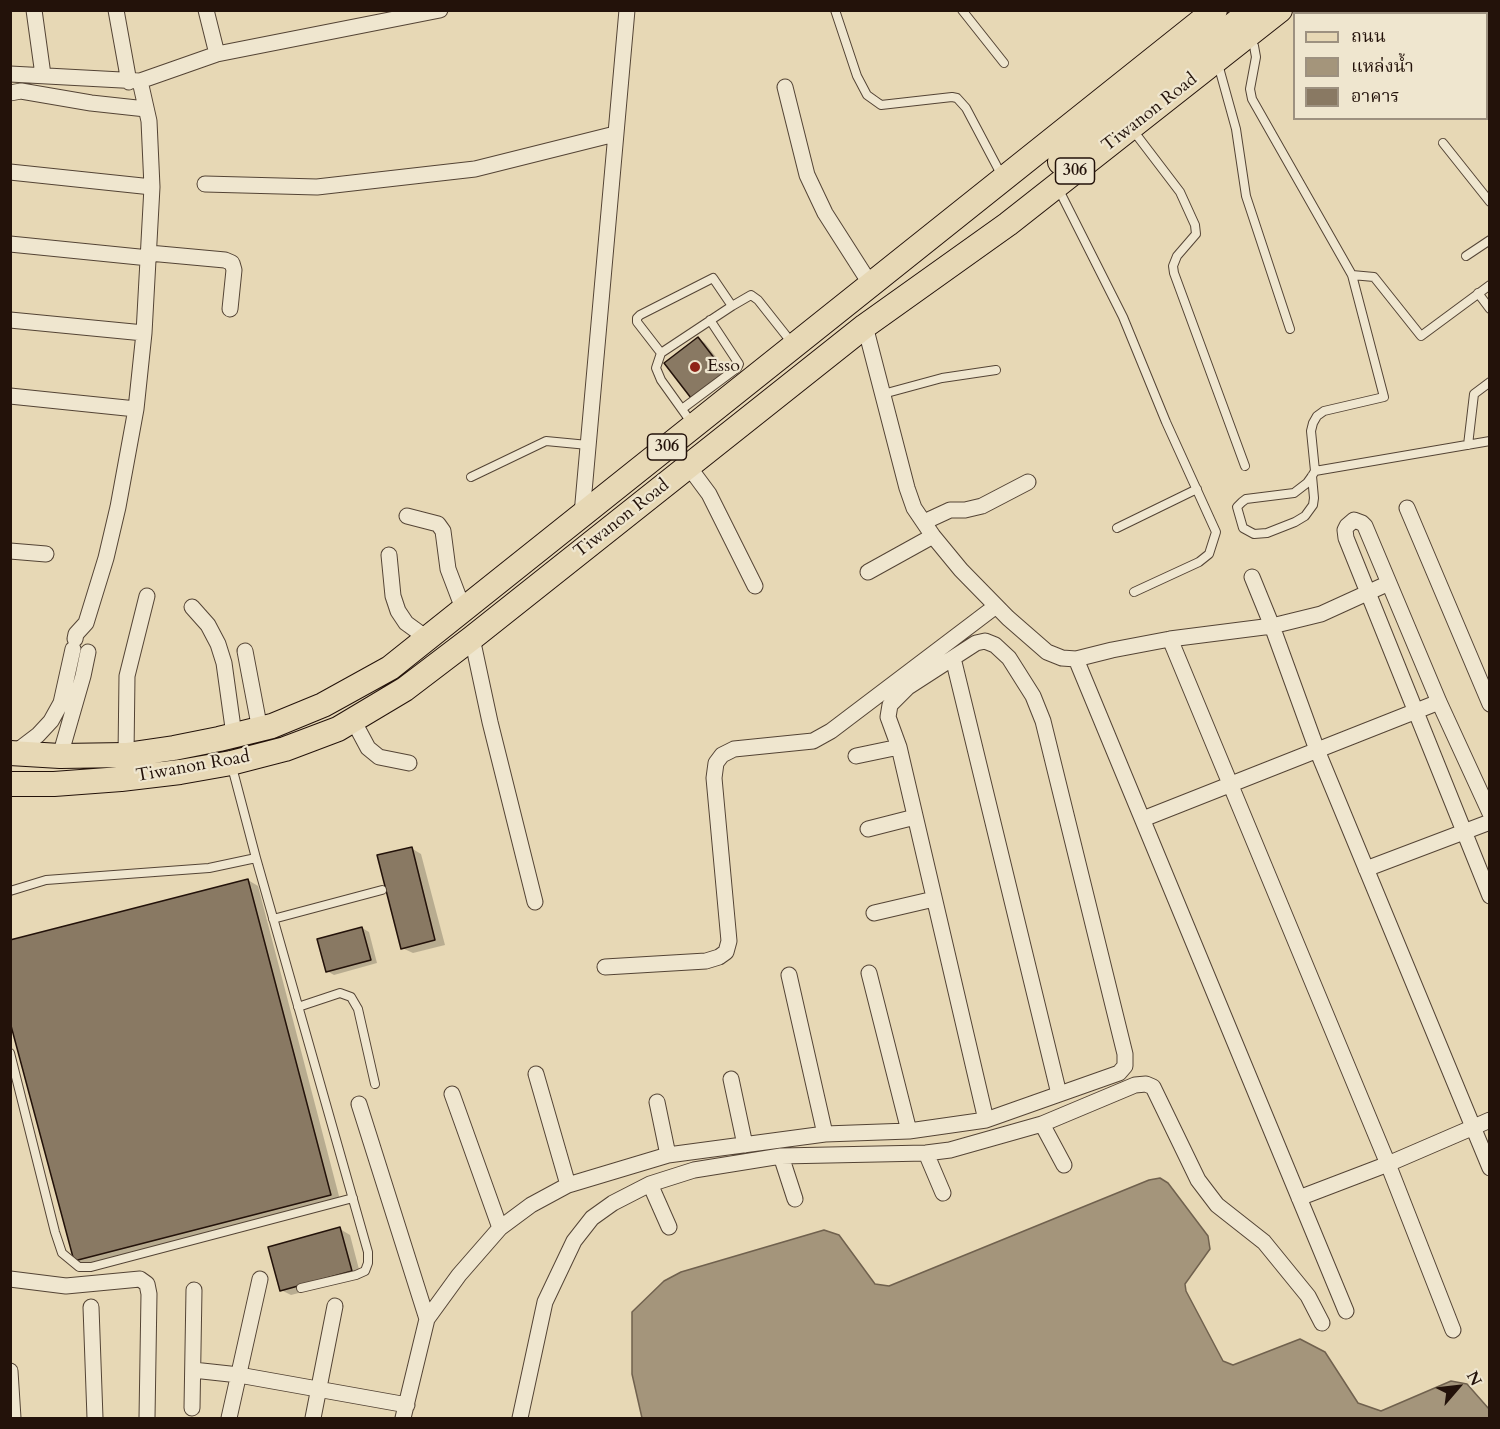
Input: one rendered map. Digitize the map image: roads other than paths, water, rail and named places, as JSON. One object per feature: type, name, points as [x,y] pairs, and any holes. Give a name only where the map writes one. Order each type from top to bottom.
[{"type":"main road","name":"Tiwanon Road","points":[[12,754],[126,755],[174,748],[234,735],[272,726],[323,705],[390,668],[464,611],[582,514],[688,417],[794,346],[1215,10]]},
{"type":"main road","name":"306","points":[[866,326],[1072,153],[1252,10]]},
{"type":"main road","name":"Tiwanon Road","points":[[10,784],[54,784],[122,779],[231,763],[285,749],[338,729],[405,689],[866,326],[1056,186],[1280,10]]},
{"type":"street","points":[[34,10],[43,75]]},
{"type":"street","points":[[60,756],[86,623],[109,548],[136,409],[144,333],[152,187],[149,121],[135,81],[116,10]]},
{"type":"street","points":[[206,10],[217,54]]},
{"type":"street","points":[[582,514],[627,10]]},
{"type":"street","points":[[10,74],[135,81],[217,54],[431,11]]},
{"type":"street","points":[[785,87],[807,175],[825,213],[871,285]]},
{"type":"street","points":[[10,93],[21,91],[91,103],[146,109]]},
{"type":"street","points":[[205,184],[317,187],[475,169],[615,134]]},
{"type":"street","points":[[10,172],[152,187]]},
{"type":"street","points":[[10,244],[225,260],[232,263],[234,270],[230,309]]},
{"type":"street","points":[[10,320],[144,333]]},
{"type":"street","points":[[866,326],[914,508],[961,570],[996,606],[1047,652],[1062,658],[1076,659],[1170,639],[1272,626],[1321,614],[1389,583]]},
{"type":"street","points":[[10,396],[136,409]]},
{"type":"street","points":[[689,466],[709,494],[755,586]]},
{"type":"street","points":[[924,522],[950,510],[965,510],[981,506],[1028,482]]},
{"type":"street","points":[[1407,508],[1485,683],[1490,704]]},
{"type":"street","points":[[407,516],[438,524],[443,531],[448,569],[464,611]]},
{"type":"street","points":[[1490,813],[1439,702],[1365,526],[1358,520],[1354,520],[1345,530],[1346,538],[1490,896]]},
{"type":"street","points":[[868,572],[933,536]]},
{"type":"street","points":[[10,551],[46,554]]},
{"type":"street","points":[[389,555],[393,596],[398,611],[406,623],[428,639]]},
{"type":"street","points":[[1252,577],[1317,750],[1490,1168]]},
{"type":"street","points":[[126,755],[127,676],[147,596]]},
{"type":"street","points":[[605,967],[706,961],[719,957],[726,951],[729,941],[714,778],[716,763],[722,755],[734,749],[813,741],[831,731],[996,606]]},
{"type":"street","points":[[192,607],[208,625],[218,644],[224,663],[234,735]]},
{"type":"street","points":[[472,638],[490,722],[535,902]]},
{"type":"street","points":[[1170,639],[1388,1164],[1453,1330]]},
{"type":"street","points":[[193,1370],[239,1375],[319,1389],[405,1412],[427,1319],[459,1275],[500,1228],[531,1205],[568,1185],[668,1155],[825,1134],[909,1131],[986,1120],[1119,1073],[1125,1066],[1125,1054],[1043,721],[1033,696],[1009,658],[995,645],[985,641],[976,643],[908,687],[890,705],[888,717],[899,747],[986,1120]]},
{"type":"street","points":[[245,651],[260,729]]},
{"type":"street","points":[[953,658],[1059,1094]]},
{"type":"street","points":[[1076,659],[1346,1311]]},
{"type":"street","points":[[12,754],[38,735],[51,721],[73,684]]},
{"type":"street","points":[[1143,819],[1439,702]]},
{"type":"street","points":[[353,720],[368,748],[379,757],[409,763]]},
{"type":"street","points":[[856,756],[899,747]]},
{"type":"street","points":[[868,829],[915,817]]},
{"type":"street","points":[[1366,869],[1490,822]]},
{"type":"street","points":[[874,913],[934,899]]},
{"type":"street","points":[[869,972],[909,1131]]},
{"type":"street","points":[[789,975],[825,1134]]},
{"type":"street","points":[[536,1074],[568,1185]]},
{"type":"street","points":[[731,1079],[746,1145]]},
{"type":"street","points":[[520,1419],[545,1302],[574,1241],[592,1218],[613,1203],[651,1184],[694,1170],[781,1156],[926,1153],[950,1150],[1042,1124],[1135,1085],[1146,1084],[1153,1087],[1198,1180],[1217,1205],[1264,1242],[1308,1296],[1322,1323]]},
{"type":"street","points":[[452,1094],[500,1228]]},
{"type":"street","points":[[657,1102],[668,1155]]},
{"type":"street","points":[[359,1104],[427,1319]]},
{"type":"street","points":[[1299,1198],[1388,1164],[1490,1120]]},
{"type":"street","points":[[1042,1124],[1064,1165]]},
{"type":"street","points":[[926,1153],[943,1193]]},
{"type":"street","points":[[781,1156],[795,1199]]},
{"type":"street","points":[[651,1184],[669,1227]]},
{"type":"street","points":[[10,1279],[66,1286],[140,1279],[147,1284],[149,1294],[147,1419]]},
{"type":"street","points":[[229,1419],[261,1279]]},
{"type":"street","points":[[192,1408],[194,1290]]},
{"type":"street","points":[[313,1419],[335,1306]]},
{"type":"street","points":[[91,1307],[95,1419]]},
{"type":"street","points":[[10,1371],[12,1419]]},
{"type":"lane","points":[[835,10],[857,76],[867,95],[881,105],[957,98],[966,108],[1003,178]]},
{"type":"lane","points":[[962,10],[1004,63]]},
{"type":"lane","points":[[1247,36],[1254,46],[1256,57],[1250,89],[1252,99],[1352,274],[1384,397],[1324,411],[1312,423],[1311,431],[1314,474],[1314,498],[1313,505],[1305,516],[1267,533],[1254,534],[1243,528],[1237,507],[1242,502],[1246,499],[1294,493],[1314,474],[1490,441]]},
{"type":"lane","points":[[1217,60],[1236,129],[1246,196],[1290,329]]},
{"type":"lane","points":[[1131,128],[1180,192],[1195,225],[1196,234],[1177,256],[1173,266],[1174,273],[1245,466]]},
{"type":"lane","points":[[1443,143],[1490,202]]},
{"type":"lane","points":[[1056,186],[1123,317],[1166,422],[1216,532],[1209,554],[1199,562],[1134,592]]},
{"type":"lane","points":[[1466,256],[1490,240]]},
{"type":"lane","points":[[1352,274],[1374,277],[1421,336],[1490,285]]},
{"type":"lane","points":[[661,353],[637,322],[640,315],[713,278],[732,306]]},
{"type":"lane","points":[[1478,293],[1490,309]]},
{"type":"lane","points":[[710,320],[739,364],[688,417],[661,380],[656,368],[661,353],[710,320],[747,296],[755,296],[794,346]]},
{"type":"lane","points":[[883,394],[942,378],[996,370]]},
{"type":"lane","points":[[1468,445],[1474,394],[1490,382]]},
{"type":"lane","points":[[471,477],[546,441],[588,445]]},
{"type":"lane","points":[[1117,528],[1197,489]]},
{"type":"lane","points":[[231,763],[368,1252],[365,1271],[301,1288]]},
{"type":"lane","points":[[10,891],[46,880],[209,868],[256,858]]},
{"type":"lane","points":[[273,919],[382,890]]},
{"type":"lane","points":[[298,1007],[340,993],[351,997],[358,1009],[375,1084]]},
{"type":"lane","points":[[10,1053],[55,1232],[62,1253],[79,1267],[102,1264],[353,1198]]},
{"type":"water","points":[[1160,1178],[1168,1183],[1208,1236],[1210,1249],[1185,1284],[1186,1291],[1223,1361],[1233,1365],[1300,1339],[1325,1352],[1358,1403],[1381,1411],[1451,1381],[1467,1384],[1489,1409],[1489,1418],[642,1418],[632,1374],[632,1312],[664,1281],[681,1272],[824,1230],[839,1235],[875,1284],[889,1286],[1149,1180]]},
{"type":"place","name":"Esso","points":[[695,367]]}]
